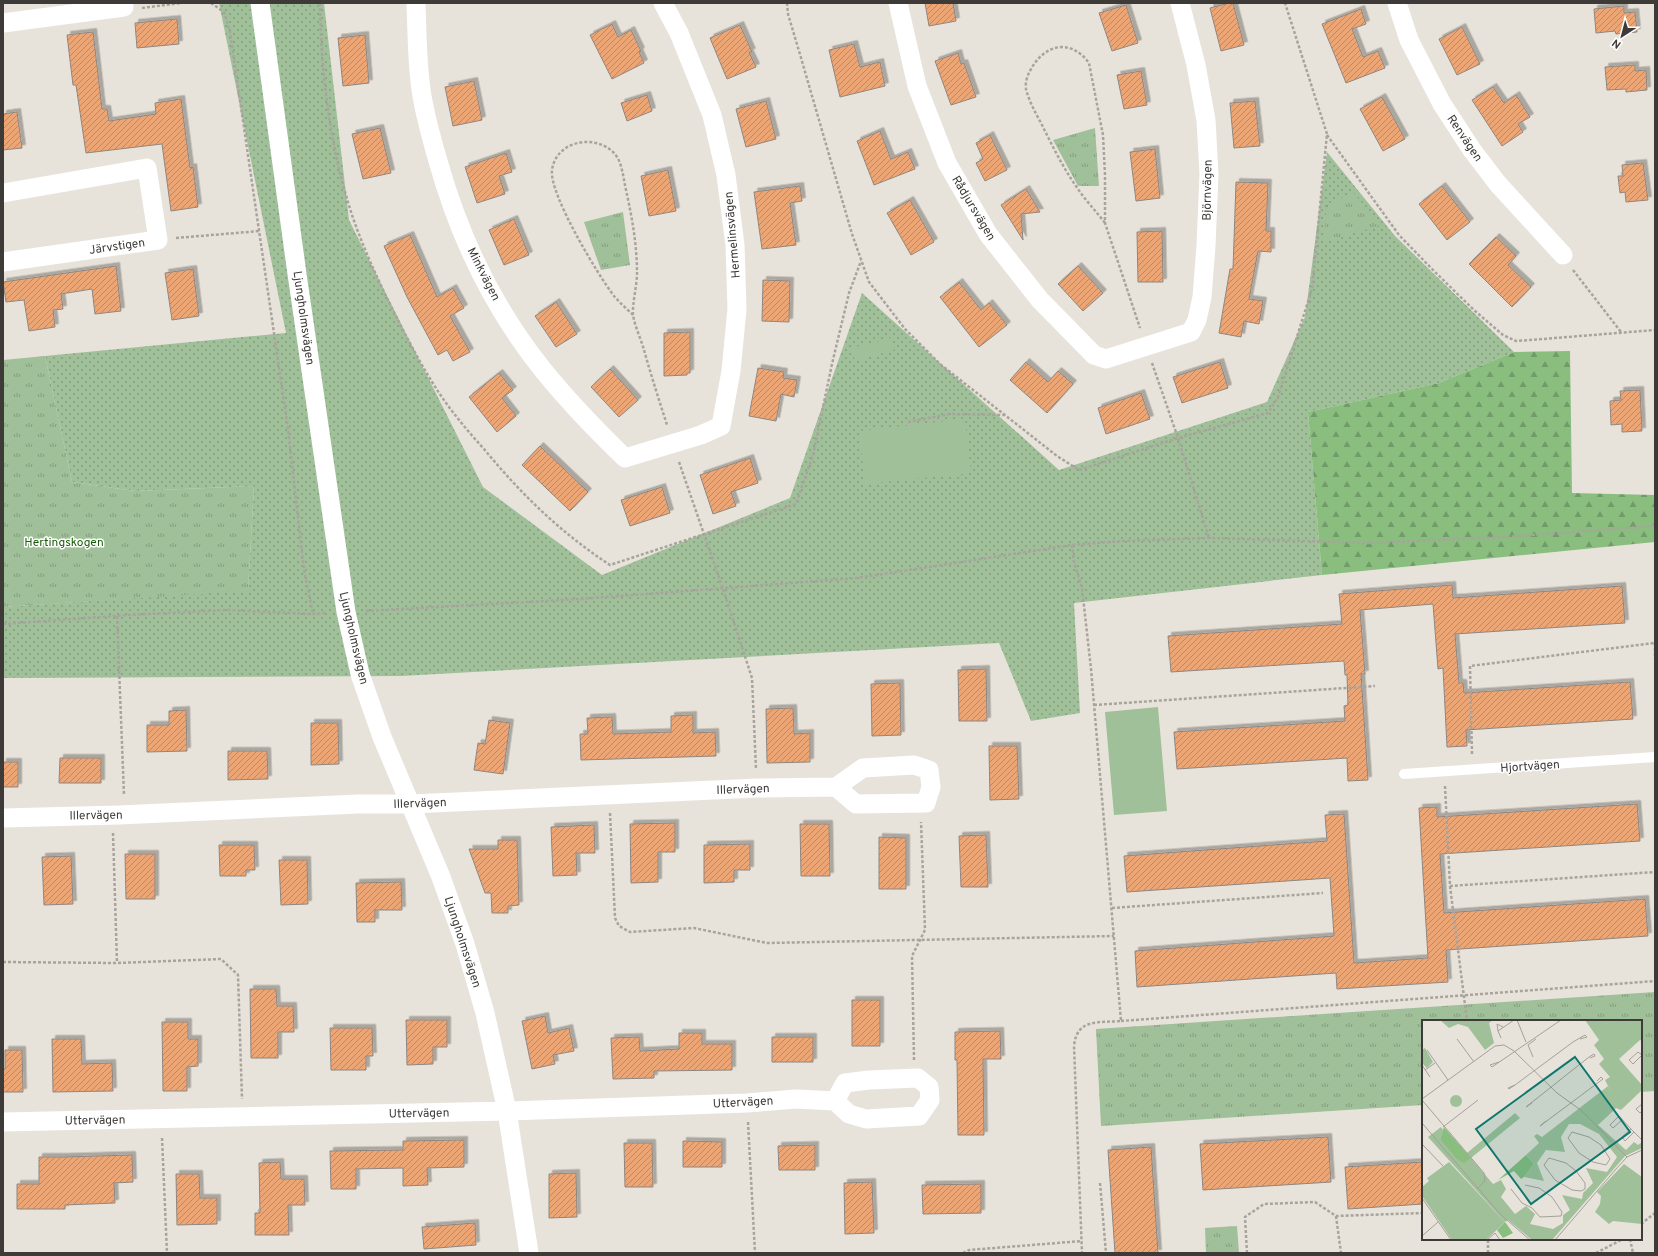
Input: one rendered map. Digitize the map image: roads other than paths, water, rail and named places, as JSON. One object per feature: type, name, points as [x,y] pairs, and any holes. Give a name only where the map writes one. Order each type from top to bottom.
[{"type":"street","name":"Ljungholmsvägen","points":[[260,3],[297,274],[346,612],[360,674],[382,737],[441,877],[466,944],[485,1013],[507,1111],[529,1253]]},
{"type":"street","name":"Minkvägen","points":[[416,3],[420,82],[433,145],[447,193],[479,270],[511,326],[542,370],[590,424],[625,458],[672,445]]},
{"type":"street","name":"Hermelinsvägen","points":[[663,3],[679,33],[712,115],[726,175],[735,245],[737,309],[731,371],[721,426],[701,436],[672,445]]},
{"type":"street","name":"Rådjursvägen","points":[[898,3],[917,86],[947,163],[988,234],[1040,300],[1094,355],[1106,359],[1147,347]]},
{"type":"street","name":"Björnvägen","points":[[1147,347],[1191,332],[1197,320],[1202,297],[1209,174],[1206,120],[1196,65],[1180,3]]},
{"type":"street","name":"Renvägen","points":[[1397,3],[1409,40],[1442,104],[1468,144],[1498,184],[1563,255]]},
{"type":"street","points":[[3,23],[123,5]]},
{"type":"street","name":"Järvstigen","points":[[3,193],[147,168],[158,240],[3,262]]},
{"type":"street","points":[[914,764],[929,770],[931,787],[926,803],[856,804],[836,787],[863,768],[914,764]]},
{"type":"street","name":"Illervägen","points":[[3,818],[118,815],[358,804],[410,804],[757,788],[836,787]]},
{"type":"street","points":[[918,1078],[929,1087],[930,1100],[919,1116],[866,1119],[849,1114],[834,1101],[845,1083],[869,1080],[918,1078]]},
{"type":"street","name":"Uttervägen","points":[[3,1122],[507,1111],[747,1103],[796,1099],[834,1101]]},
{"type":"lane","name":"Hjortvägen","points":[[1404,774],[1655,757]]},
{"type":"park label","name":"Hertingskogen","points":[[64,542]]}]
